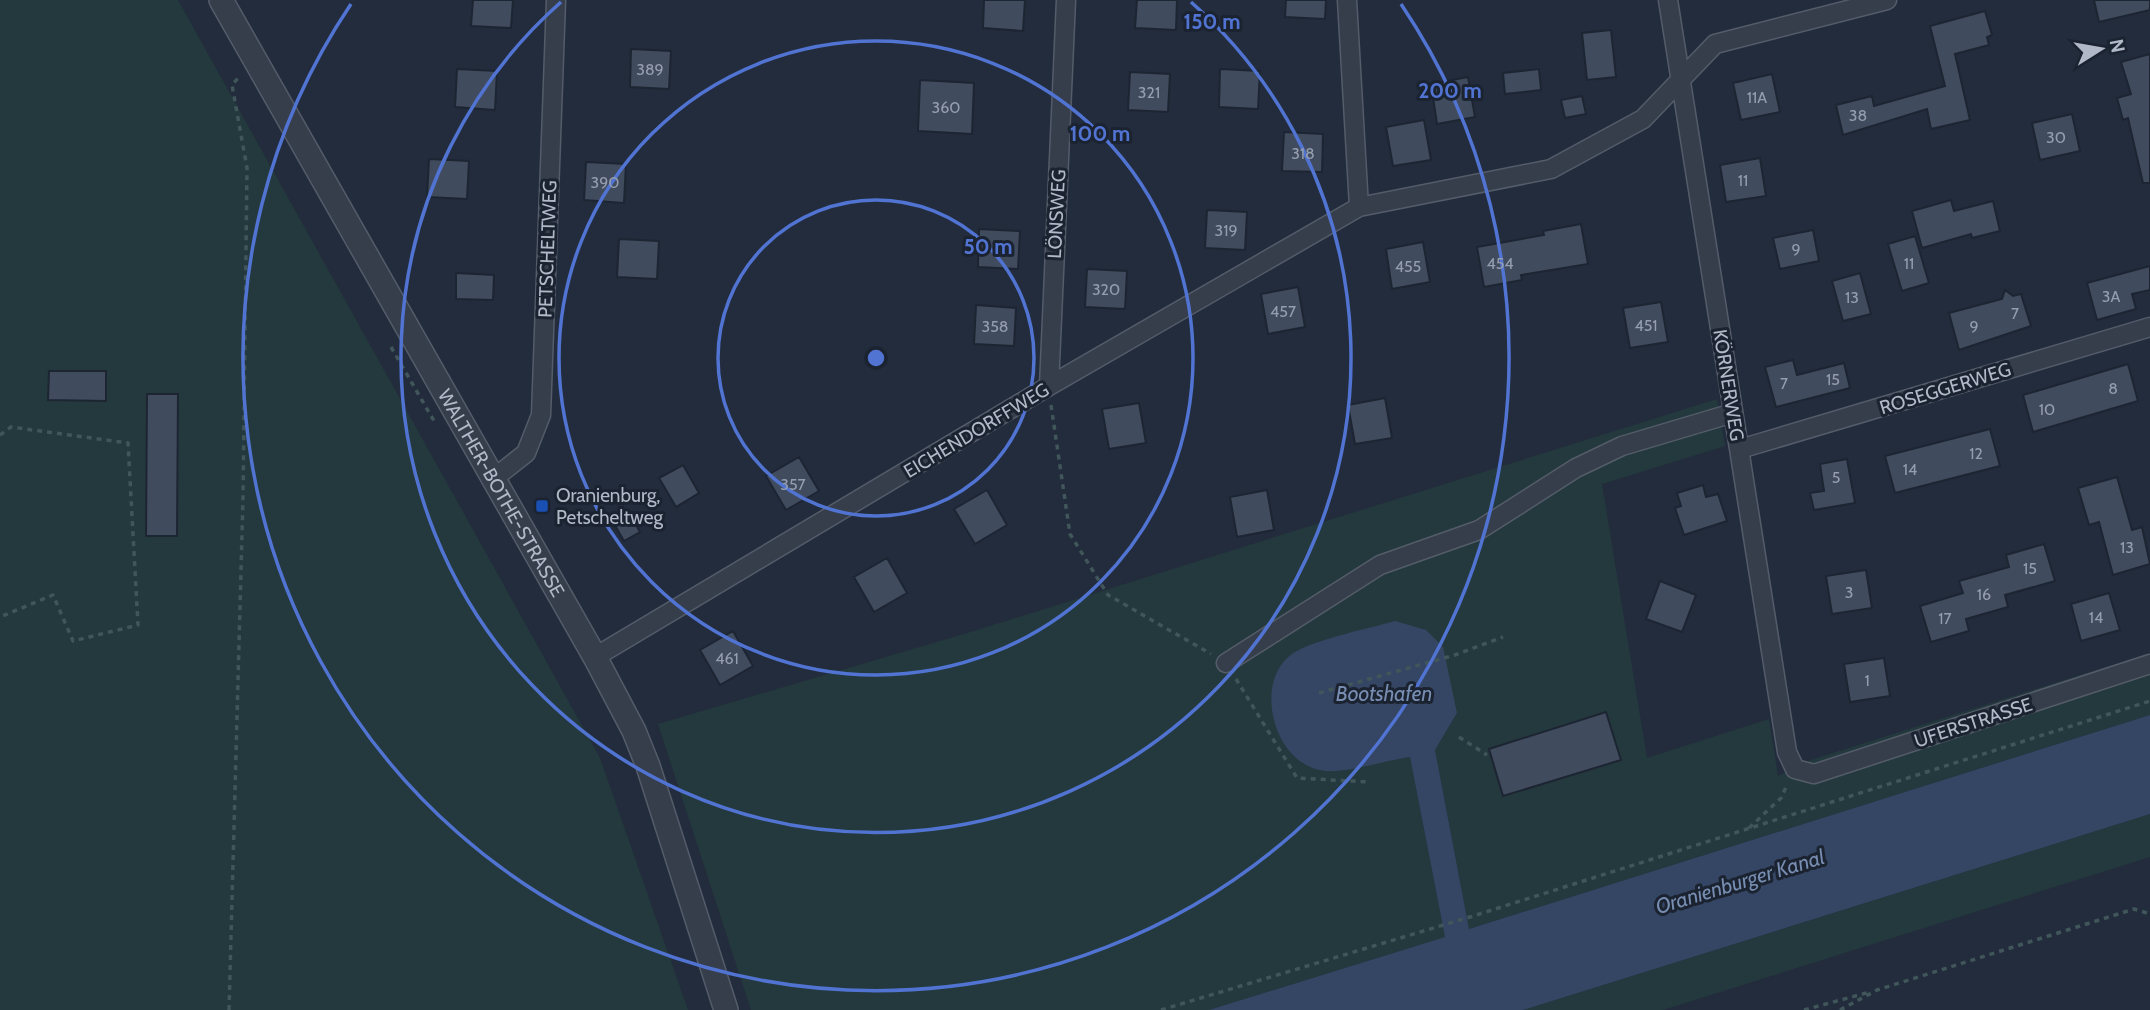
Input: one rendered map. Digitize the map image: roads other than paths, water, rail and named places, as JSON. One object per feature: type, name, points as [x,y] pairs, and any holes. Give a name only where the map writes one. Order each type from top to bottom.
[{"type":"street","name":"WALTHER-BOTHE-STRASSE","points":[[221,0],[595,657],[634,731],[648,766],[726,1010]]},
{"type":"street","name":"PETSCHELTWEG","points":[[493,479],[526,453],[541,415],[556,0]]},
{"type":"street","name":"LÖNSWEG","points":[[1049,386],[1066,0]]},
{"type":"street","points":[[1347,0],[1359,207]]},
{"type":"street","name":"KÖRNERWEG","points":[[1668,0],[1787,752],[1796,769]]},
{"type":"street","name":"EICHENDORFFWEG","points":[[595,657],[1049,386],[1359,207],[1550,169],[1643,119],[1715,44],[1887,0]]},
{"type":"street","name":"ROSEGGERWEG","points":[[1740,449],[2150,327]]},
{"type":"street","points":[[1226,663],[1380,565],[1479,530],[1576,468],[1622,446],[1733,413]]},
{"type":"street","name":"UFERSTRASSE","points":[[1796,769],[1814,774],[2150,664]]},
{"type":"water","points":[[1395,621],[1426,630],[1443,647],[1457,713],[1435,750],[1469,929],[2150,715],[2150,814],[1523,1010],[1209,1010],[1445,937],[1410,757],[1325,771],[1306,765],[1291,753],[1280,737],[1274,718],[1271,698],[1274,679],[1283,663],[1297,651],[1331,638]]},
{"type":"place","name":"Oranienburg, Petscheltweg","points":[[542,506]]},
{"type":"water label","name":"Bootshafen","points":[[1384,694]]},
{"type":"water label","name":"Oranienburger Kanal","points":[[1740,882]]}]
